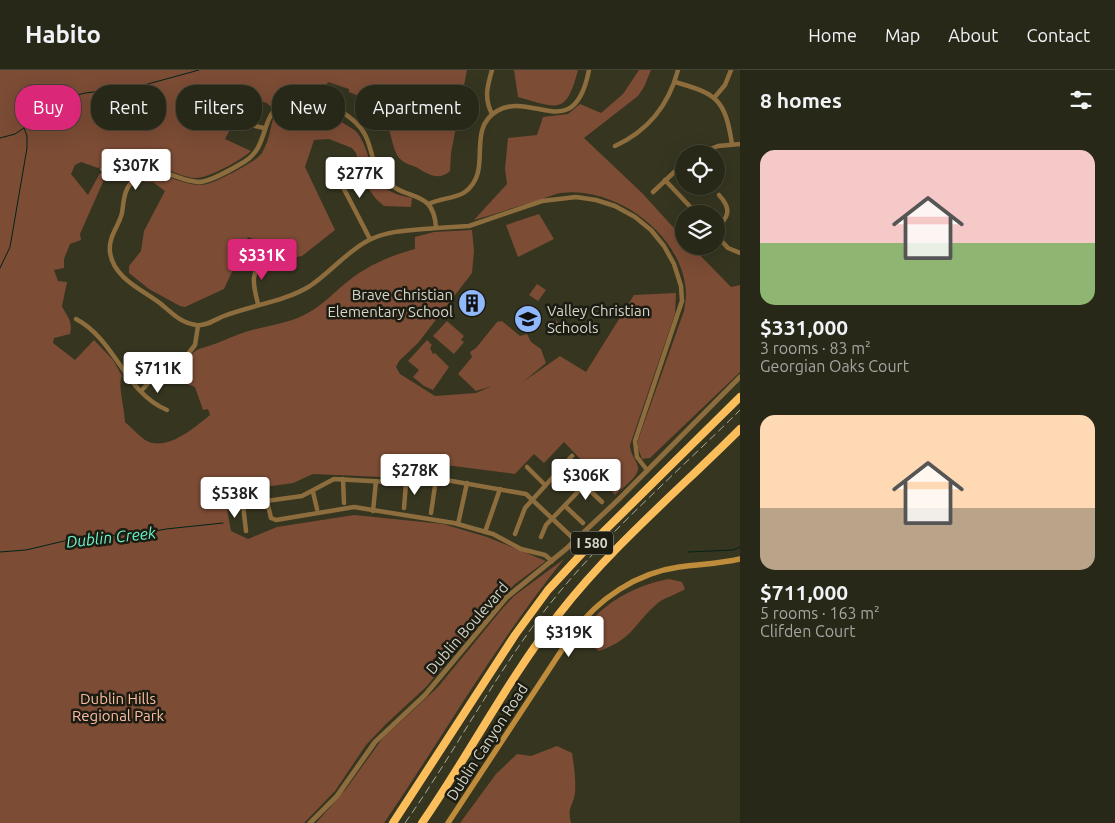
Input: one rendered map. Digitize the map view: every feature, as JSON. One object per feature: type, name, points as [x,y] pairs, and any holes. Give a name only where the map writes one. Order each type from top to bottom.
[{"type":"highway","name":"I 580","points":[[393,823],[515,635],[548,590],[586,548],[740,397]]},
{"type":"highway","name":"I 580","points":[[422,823],[532,651],[566,605],[599,568],[740,429]]},
{"type":"main road","name":"Dublin Canyon Road","points":[[448,823],[573,633],[597,606],[623,587],[652,574],[677,567],[740,559]]},
{"type":"street","points":[[492,70],[486,89],[486,101],[492,114]]},
{"type":"street","points":[[429,204],[461,194],[474,183],[480,170],[481,132],[492,114],[513,105],[523,105],[550,113],[564,110],[581,95],[589,70]]},
{"type":"street","points":[[615,146],[626,141],[657,115],[675,82],[678,70]]},
{"type":"street","points":[[714,98],[725,85],[731,70]]},
{"type":"street","points":[[675,82],[699,89],[714,98],[728,118],[732,144]]},
{"type":"street","points":[[436,228],[429,204],[420,196],[396,188],[384,180],[376,168],[362,130],[356,122],[328,105],[313,99],[292,98],[275,108],[264,128],[256,152],[242,163],[210,180],[193,182],[156,170],[144,173],[133,180],[126,190],[120,218],[112,236],[110,252],[112,260],[134,286],[180,321],[198,326],[258,304],[284,298],[310,286],[344,256],[370,239],[391,232],[469,226],[547,200],[580,197],[604,202],[623,210],[642,222],[657,236],[675,268],[682,300],[635,440],[636,457],[648,470]]},
{"type":"street","points":[[725,146],[740,144]]},
{"type":"street","points":[[333,168],[370,239]]},
{"type":"street","points":[[102,169],[124,173],[133,180]]},
{"type":"street","points":[[653,192],[675,171]]},
{"type":"street","points":[[664,180],[688,205]]},
{"type":"street","points":[[719,195],[729,210],[725,220]]},
{"type":"street","points":[[725,244],[731,250],[740,253]]},
{"type":"street","points":[[258,304],[252,280],[261,262],[267,257]]},
{"type":"street","points":[[76,319],[86,324],[118,360],[131,383],[158,406],[167,410]]},
{"type":"street","points":[[141,391],[163,367],[184,358],[195,345],[198,326]]},
{"type":"street","name":"Dublin Boulevard","points":[[310,823],[337,796],[375,742],[426,695],[498,607],[575,540],[648,470],[740,377]]},
{"type":"street","points":[[515,534],[525,508],[572,456]]},
{"type":"street","points":[[527,467],[545,485]]},
{"type":"street","points":[[542,537],[546,525],[594,474]]},
{"type":"street","points":[[231,506],[302,496],[313,492],[334,478],[406,483],[429,477],[526,494],[575,540]]},
{"type":"street","points":[[343,479],[344,503]]},
{"type":"street","points":[[431,513],[436,479]]},
{"type":"street","points":[[373,511],[376,481]]},
{"type":"street","points":[[404,508],[406,483]]},
{"type":"street","points":[[458,524],[467,483]]},
{"type":"street","points":[[584,485],[602,502]]},
{"type":"street","points":[[486,532],[500,489]]},
{"type":"street","points":[[313,492],[317,509]]},
{"type":"street","points":[[267,501],[271,518],[276,520],[354,507],[458,524],[486,532],[521,548],[545,555],[552,561]]},
{"type":"street","points":[[243,505],[246,531]]},
{"type":"street","points":[[565,506],[583,523]]},
{"type":"green space","name":"Dublin Hills Regional Park","points":[[0,70],[467,70],[464,85],[355,85],[355,95],[349,92],[345,85],[328,82],[326,85],[272,85],[272,104],[270,106],[262,102],[262,85],[176,85],[176,130],[230,130],[225,139],[251,151],[216,172],[195,178],[158,167],[151,167],[131,175],[111,167],[98,168],[81,162],[75,165],[71,174],[88,195],[100,173],[106,175],[80,234],[81,240],[70,244],[64,259],[64,268],[54,270],[58,281],[67,282],[62,306],[69,319],[71,329],[70,334],[54,338],[53,343],[75,360],[94,340],[113,360],[122,376],[121,390],[125,422],[145,440],[153,443],[171,441],[188,432],[210,415],[208,409],[203,410],[195,387],[185,383],[163,380],[163,375],[193,353],[245,332],[290,321],[310,312],[362,271],[397,254],[415,249],[415,237],[434,232],[472,230],[474,251],[472,273],[418,343],[399,361],[396,367],[400,374],[435,396],[476,393],[492,386],[476,391],[458,374],[472,357],[470,352],[476,348],[497,322],[502,321],[520,336],[527,334],[531,342],[541,349],[546,363],[523,382],[560,356],[586,372],[634,295],[676,293],[675,314],[630,445],[638,471],[615,495],[564,442],[544,463],[534,454],[515,474],[430,463],[423,471],[406,478],[313,474],[293,483],[244,490],[227,509],[231,531],[248,539],[277,527],[354,515],[443,524],[487,537],[546,561],[515,584],[491,608],[426,687],[366,745],[335,791],[304,823],[0,823]]},
{"type":"green space","points":[[514,70],[578,70],[574,85],[564,102],[558,105],[551,105],[518,97]]},
{"type":"green space","points":[[639,70],[651,70],[638,96],[584,138],[642,193],[675,229],[675,255],[700,255],[731,287],[740,285],[740,372],[650,458],[642,459],[638,448],[638,440],[685,306],[686,292],[682,271],[673,252],[660,234],[643,218],[624,206],[582,193],[561,193],[474,220],[507,184],[505,169],[508,138],[537,135],[543,117],[568,114],[580,104],[601,113],[623,94]]},
{"type":"green space","points":[[345,124],[356,131],[363,142],[373,172],[378,180],[385,188],[396,194],[412,198],[411,207],[384,206],[376,199],[362,179],[356,153],[352,148],[329,139],[314,140],[305,167],[335,230],[302,256],[296,257],[248,237],[224,289],[185,307],[149,289],[129,273],[129,266],[141,251],[144,231],[165,191],[153,182],[145,182],[142,177],[160,176],[195,185],[204,185],[247,165],[262,153],[272,126],[272,130],[345,130]]},
{"type":"green space","points":[[389,130],[455,130],[450,171],[441,176],[428,174],[405,163],[395,150]]},
{"type":"green space","points":[[539,214],[554,239],[518,257],[506,225]]},
{"type":"green space","points":[[537,284],[546,290],[538,301],[529,295]]},
{"type":"green space","points":[[447,321],[464,336],[461,340],[464,342],[454,354],[433,336]]},
{"type":"green space","points":[[556,321],[569,329],[566,335],[553,327]]},
{"type":"green space","points":[[427,340],[432,345],[430,348],[433,354],[435,353],[449,367],[433,390],[424,386],[413,377],[419,370],[408,361]]},
{"type":"green space","points":[[564,559],[493,656],[384,823],[316,823],[346,789],[382,739],[438,687],[514,596]]},
{"type":"green space","points":[[669,579],[682,582],[685,589],[659,602],[620,641],[599,651],[589,644],[574,646],[591,621],[608,605],[637,588]]},
{"type":"green space","points":[[557,746],[572,753],[575,788],[570,810],[571,823],[460,823],[496,774],[517,754],[531,756]]},
{"type":"waterway","points":[[0,138],[15,134],[24,128],[39,111],[59,100],[85,93],[137,87],[199,70]]},
{"type":"waterway","points":[[0,268],[10,247],[27,148],[25,130]]},
{"type":"waterway","name":"Dublin Creek","points":[[0,552],[26,550],[81,537],[139,534],[223,523]]},
{"type":"waterway","name":"Dublin Creek","points":[[688,552],[733,550],[740,547]]},
{"type":"railway","points":[[405,823],[529,631],[570,579],[617,529],[740,410]]},
{"type":"place","name":"Brave Christian Elementary School","points":[[472,303]]},
{"type":"place","name":"Valley Christian Schools","points":[[528,319]]}]
